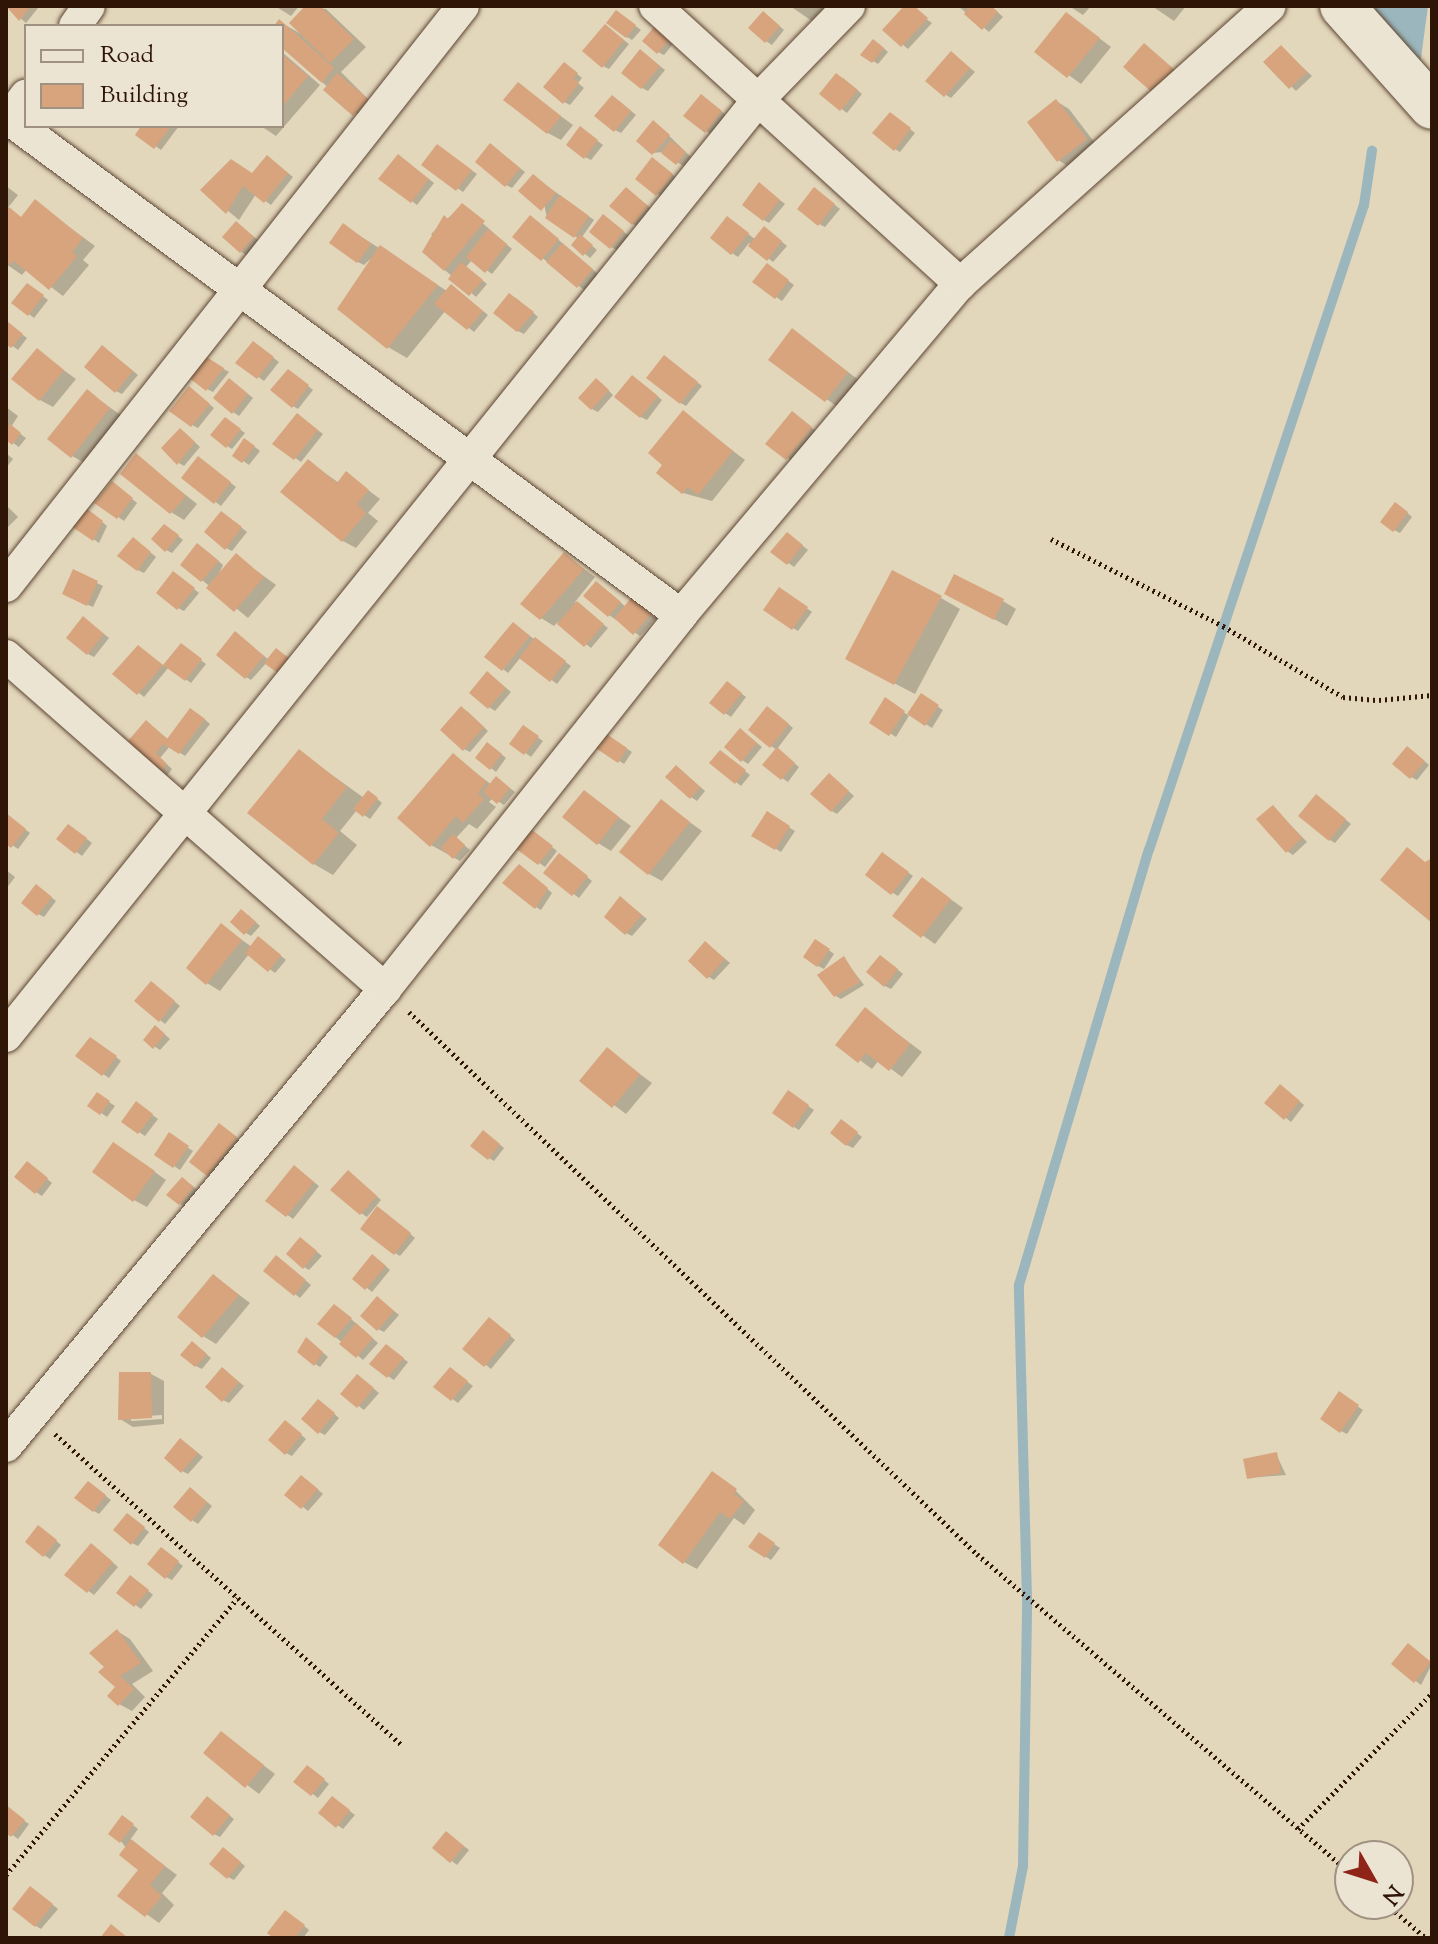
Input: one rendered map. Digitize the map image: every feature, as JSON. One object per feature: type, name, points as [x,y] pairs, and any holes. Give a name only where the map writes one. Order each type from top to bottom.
[{"type":"street","points":[[76,24],[89,6]]},
{"type":"street","points":[[6,586],[241,294],[463,6]]},
{"type":"street","points":[[655,6],[960,284]]},
{"type":"street","points":[[6,1036],[185,817],[468,456],[758,100],[849,6]]},
{"type":"street","points":[[6,1446],[385,989],[681,615],[960,284],[1270,6]]},
{"type":"street","points":[[1342,6],[1432,107]]},
{"type":"street","points":[[30,128],[241,294],[468,456],[681,615]]},
{"type":"street","points":[[6,656],[185,817],[385,989]]},
{"type":"path","points":[[1051,539],[1223,626],[1343,697],[1379,700],[1432,695]]},
{"type":"path","points":[[385,989],[977,1554],[1334,1859]]},
{"type":"path","points":[[32,1414],[403,1746]]},
{"type":"path","points":[[6,1875],[238,1598]]},
{"type":"path","points":[[1298,1829],[1432,1693]]},
{"type":"path","points":[[1405,1920],[1426,1938]]},
{"type":"water","points":[[1376,6],[1428,6],[1418,80],[1374,29]]},
{"type":"building","points":[[6,6],[31,6],[19,21]]},
{"type":"building","points":[[305,6],[320,6],[354,39],[330,63],[289,23]]},
{"type":"building","points":[[904,6],[914,6],[928,18],[901,47],[882,30]]},
{"type":"building","points":[[970,6],[991,6],[998,12],[982,30],[964,14]]},
{"type":"building","points":[[616,10],[636,25],[626,38],[606,23]]},
{"type":"building","points":[[763,11],[780,26],[765,43],[748,28]]},
{"type":"building","points":[[1066,12],[1100,38],[1067,78],[1034,52]]},
{"type":"building","points":[[279,19],[334,68],[322,83],[284,50],[284,24],[275,24]]},
{"type":"building","points":[[605,24],[624,40],[602,68],[582,51]]},
{"type":"building","points":[[655,26],[670,39],[657,54],[642,41]]},
{"type":"building","points":[[873,39],[884,48],[872,63],[860,55]]},
{"type":"building","points":[[1144,43],[1175,70],[1154,94],[1123,67]]},
{"type":"building","points":[[1281,45],[1307,72],[1289,89],[1263,62]]},
{"type":"building","points":[[640,49],[660,66],[641,89],[621,73]]},
{"type":"building","points":[[951,51],[970,68],[944,97],[925,81]]},
{"type":"building","points":[[284,56],[308,76],[284,105]]},
{"type":"building","points":[[564,62],[578,73],[573,78],[579,83],[563,104],[543,87]]},
{"type":"building","points":[[337,73],[368,99],[353,116],[323,90]]},
{"type":"building","points":[[836,73],[858,90],[840,111],[819,94]]},
{"type":"building","points":[[518,82],[561,116],[547,134],[503,100]]},
{"type":"building","points":[[701,94],[722,111],[705,133],[683,116]]},
{"type":"building","points":[[612,95],[631,111],[614,132],[594,116]]},
{"type":"building","points":[[1056,99],[1087,139],[1057,162],[1027,122]]},
{"type":"building","points":[[890,112],[911,128],[894,151],[872,133]]},
{"type":"building","points":[[653,120],[670,135],[652,155],[636,141]]},
{"type":"building","points":[[580,126],[598,140],[584,159],[566,145]]},
{"type":"building","points":[[140,128],[170,128],[154,149],[135,135]]},
{"type":"building","points":[[671,140],[686,152],[676,165],[661,153]]},
{"type":"building","points":[[490,143],[520,168],[505,187],[475,162]]},
{"type":"building","points":[[437,144],[472,170],[456,191],[421,165]]},
{"type":"building","points":[[398,154],[429,179],[411,203],[378,179]]},
{"type":"building","points":[[267,155],[288,173],[264,203],[243,186],[226,214],[200,190],[231,159],[252,173]]},
{"type":"building","points":[[652,157],[673,174],[656,196],[635,179]]},
{"type":"building","points":[[533,174],[556,193],[541,211],[518,191]]},
{"type":"building","points":[[759,182],[780,200],[763,221],[742,205]]},
{"type":"building","points":[[626,187],[648,206],[632,225],[609,206]]},
{"type":"building","points":[[814,187],[835,204],[818,226],[797,209]]},
{"type":"building","points":[[560,195],[589,216],[574,238],[545,218]]},
{"type":"building","points":[[35,199],[83,238],[72,252],[77,256],[49,290],[14,261],[6,267],[6,211],[9,207],[21,217]]},
{"type":"building","points":[[462,203],[485,221],[444,271],[422,252],[444,215],[448,219]]},
{"type":"building","points":[[603,214],[624,231],[610,249],[589,232]]},
{"type":"building","points":[[530,215],[559,239],[541,261],[512,237]]},
{"type":"building","points":[[727,216],[749,233],[731,255],[710,238]]},
{"type":"building","points":[[236,221],[254,237],[240,253],[222,237]]},
{"type":"building","points":[[343,223],[371,244],[357,263],[329,243]]},
{"type":"building","points":[[764,226],[782,241],[767,261],[748,246]]},
{"type":"building","points":[[488,229],[507,244],[485,273],[466,257]]},
{"type":"building","points":[[580,234],[593,245],[583,256],[571,245]]},
{"type":"building","points":[[562,243],[593,269],[577,288],[546,262]]},
{"type":"building","points":[[380,245],[438,285],[387,349],[337,309]]},
{"type":"building","points":[[461,262],[483,280],[469,296],[448,279]]},
{"type":"building","points":[[767,263],[789,280],[775,299],[752,282]]},
{"type":"building","points":[[27,283],[44,295],[28,316],[11,303]]},
{"type":"building","points":[[451,284],[483,311],[467,330],[434,304]]},
{"type":"building","points":[[509,293],[534,312],[517,332],[493,313]]},
{"type":"building","points":[[8,322],[23,334],[11,348],[6,344]]},
{"type":"building","points":[[792,328],[848,372],[825,402],[768,360]]},
{"type":"building","points":[[253,341],[274,357],[257,379],[235,363]]},
{"type":"building","points":[[102,345],[133,371],[115,393],[84,367]]},
{"type":"building","points":[[37,348],[64,370],[39,401],[11,379]]},
{"type":"building","points":[[664,355],[698,382],[680,404],[646,378]]},
{"type":"building","points":[[205,356],[224,368],[206,391],[188,377]]},
{"type":"building","points":[[288,369],[309,385],[292,408],[270,390]]},
{"type":"building","points":[[632,375],[658,396],[640,418],[614,397]]},
{"type":"building","points":[[229,378],[248,394],[232,414],[213,398]]},
{"type":"building","points":[[596,378],[609,390],[591,410],[578,398]]},
{"type":"building","points":[[189,386],[210,404],[191,427],[169,411]]},
{"type":"building","points":[[87,389],[110,408],[71,458],[47,439]]},
{"type":"building","points":[[683,410],[733,451],[698,495],[688,487],[682,494],[656,473],[662,465],[648,453]]},
{"type":"building","points":[[792,411],[812,427],[786,460],[765,444]]},
{"type":"building","points":[[297,413],[318,430],[294,460],[272,444]]},
{"type":"building","points":[[225,417],[241,429],[226,448],[210,435]]},
{"type":"building","points":[[9,423],[21,433],[12,445],[6,440]]},
{"type":"building","points":[[180,428],[195,442],[177,465],[161,448]]},
{"type":"building","points":[[244,438],[255,446],[242,463],[232,456]]},
{"type":"building","points":[[136,453],[186,496],[170,514],[120,474]]},
{"type":"building","points":[[198,456],[231,482],[214,504],[181,478]]},
{"type":"building","points":[[308,459],[337,483],[346,471],[369,490],[357,504],[366,513],[342,542],[280,492]]},
{"type":"building","points":[[112,481],[133,498],[117,519],[94,503]]},
{"type":"building","points":[[1395,502],[1408,512],[1393,532],[1380,522]]},
{"type":"building","points":[[86,508],[103,521],[93,541],[71,526]]},
{"type":"building","points":[[221,511],[242,527],[225,550],[204,532]]},
{"type":"building","points":[[164,524],[179,535],[165,552],[151,539]]},
{"type":"building","points":[[787,532],[803,545],[787,565],[770,552]]},
{"type":"building","points":[[133,537],[151,552],[137,571],[117,556]]},
{"type":"building","points":[[197,543],[219,561],[201,582],[180,565]]},
{"type":"building","points":[[564,552],[584,569],[540,620],[520,604]]},
{"type":"building","points":[[236,553],[264,577],[234,612],[206,588]]},
{"type":"building","points":[[73,569],[98,581],[87,606],[62,594]]},
{"type":"building","points":[[892,570],[942,596],[894,685],[845,659]]},
{"type":"building","points":[[173,571],[195,588],[177,610],[156,593]]},
{"type":"building","points":[[954,574],[1004,599],[994,620],[944,594]]},
{"type":"building","points":[[596,581],[621,602],[608,617],[583,596]]},
{"type":"building","points":[[779,587],[808,607],[792,630],[763,610]]},
{"type":"building","points":[[632,597],[651,614],[633,635],[614,618]]},
{"type":"building","points":[[577,601],[604,624],[584,647],[557,624]]},
{"type":"building","points":[[83,616],[104,634],[87,655],[66,638]]},
{"type":"building","points":[[513,622],[530,636],[502,671],[484,657]]},
{"type":"building","points":[[235,631],[264,656],[245,679],[216,655]]},
{"type":"building","points":[[535,637],[566,661],[550,682],[519,658]]},
{"type":"building","points":[[181,643],[202,659],[185,681],[163,665]]},
{"type":"building","points":[[138,645],[163,665],[137,695],[112,674]]},
{"type":"building","points":[[276,648],[290,659],[279,674],[264,663]]},
{"type":"building","points":[[487,671],[506,688],[488,709],[469,693]]},
{"type":"building","points":[[727,681],[742,693],[724,715],[709,703]]},
{"type":"building","points":[[921,693],[939,705],[925,726],[907,714]]},
{"type":"building","points":[[885,697],[905,711],[889,736],[869,723]]},
{"type":"building","points":[[461,706],[484,727],[463,751],[440,730]]},
{"type":"building","points":[[767,706],[789,724],[770,748],[748,730]]},
{"type":"building","points":[[190,708],[205,719],[179,754],[163,744],[156,753],[167,764],[159,775],[128,741],[146,720],[167,739]]},
{"type":"building","points":[[523,725],[539,736],[524,755],[509,744]]},
{"type":"building","points":[[595,726],[627,748],[618,763],[585,741]]},
{"type":"building","points":[[740,728],[757,743],[741,762],[724,747]]},
{"type":"building","points":[[487,742],[502,754],[490,770],[475,758]]},
{"type":"building","points":[[1407,746],[1425,761],[1410,779],[1392,764]]},
{"type":"building","points":[[777,747],[795,763],[781,780],[762,765]]},
{"type":"building","points":[[299,749],[347,787],[322,819],[339,833],[313,865],[247,813]]},
{"type":"building","points":[[720,750],[746,770],[735,784],[709,763]]},
{"type":"building","points":[[453,753],[487,782],[478,793],[484,799],[463,823],[456,816],[430,847],[397,818]]},
{"type":"building","points":[[676,765],[700,787],[690,799],[665,777]]},
{"type":"building","points":[[829,773],[849,791],[831,812],[810,794]]},
{"type":"building","points":[[496,776],[510,788],[497,804],[483,792]]},
{"type":"building","points":[[368,790],[378,798],[363,817],[353,809]]},
{"type":"building","points":[[584,790],[619,817],[597,845],[562,817]]},
{"type":"building","points":[[1316,794],[1346,819],[1329,841],[1298,816]]},
{"type":"building","points":[[661,799],[690,822],[648,875],[619,852]]},
{"type":"building","points":[[1273,805],[1302,838],[1286,853],[1256,819]]},
{"type":"building","points":[[767,811],[790,826],[775,850],[751,836]]},
{"type":"building","points":[[6,813],[26,829],[11,848],[6,844]]},
{"type":"building","points":[[523,823],[553,846],[538,865],[515,848]]},
{"type":"building","points":[[68,824],[87,838],[75,854],[56,839]]},
{"type":"building","points":[[453,834],[465,845],[453,859],[441,848]]},
{"type":"building","points":[[1407,847],[1425,862],[1432,858],[1432,923],[1380,880]]},
{"type":"building","points":[[882,852],[909,872],[891,895],[865,875]]},
{"type":"building","points":[[559,853],[588,876],[572,896],[543,873]]},
{"type":"building","points":[[519,864],[548,888],[535,909],[502,883]]},
{"type":"building","points":[[922,877],[951,899],[921,938],[892,916]]},
{"type":"building","points":[[36,884],[52,897],[37,916],[21,903]]},
{"type":"building","points":[[620,896],[642,915],[625,935],[604,917]]},
{"type":"building","points":[[241,909],[256,922],[244,935],[230,922]]},
{"type":"building","points":[[221,923],[242,940],[206,985],[186,968]]},
{"type":"building","points":[[258,936],[281,955],[268,972],[245,953]]},
{"type":"building","points":[[815,939],[830,949],[817,967],[803,957]]},
{"type":"building","points":[[705,941],[725,959],[707,979],[688,961]]},
{"type":"building","points":[[880,955],[898,969],[884,987],[866,972]]},
{"type":"building","points":[[844,956],[860,982],[834,997],[817,975]]},
{"type":"building","points":[[151,981],[175,1001],[159,1022],[134,1001]]},
{"type":"building","points":[[865,1007],[910,1044],[889,1071],[866,1053],[858,1063],[835,1045]]},
{"type":"building","points":[[155,1025],[165,1034],[153,1049],[143,1040]]},
{"type":"building","points":[[90,1037],[117,1056],[102,1076],[75,1056]]},
{"type":"building","points":[[607,1047],[640,1074],[612,1108],[579,1081]]},
{"type":"building","points":[[1280,1084],[1300,1101],[1284,1120],[1264,1103]]},
{"type":"building","points":[[788,1090],[809,1105],[793,1128],[772,1113]]},
{"type":"building","points":[[97,1092],[110,1101],[100,1115],[87,1106]]},
{"type":"building","points":[[136,1101],[153,1114],[138,1134],[121,1122]]},
{"type":"building","points":[[841,1119],[858,1132],[846,1146],[830,1133]]},
{"type":"building","points":[[219,1123],[237,1137],[207,1176],[189,1162]]},
{"type":"building","points":[[483,1130],[500,1144],[488,1160],[470,1146]]},
{"type":"building","points":[[169,1132],[189,1146],[173,1168],[154,1155]]},
{"type":"building","points":[[113,1142],[155,1171],[133,1202],[92,1172]]},
{"type":"building","points":[[27,1161],[48,1178],[35,1194],[14,1177]]},
{"type":"building","points":[[294,1165],[314,1182],[286,1217],[265,1201]]},
{"type":"building","points":[[348,1170],[377,1196],[360,1215],[330,1190]]},
{"type":"building","points":[[182,1177],[194,1187],[179,1205],[166,1195]]},
{"type":"building","points":[[377,1206],[411,1233],[394,1255],[360,1229]]},
{"type":"building","points":[[300,1237],[317,1251],[303,1269],[286,1254]]},
{"type":"building","points":[[372,1254],[386,1266],[365,1290],[352,1279]]},
{"type":"building","points":[[276,1255],[306,1280],[294,1296],[263,1271]]},
{"type":"building","points":[[213,1274],[239,1295],[202,1338],[177,1317]]},
{"type":"building","points":[[377,1296],[394,1311],[377,1331],[360,1316]]},
{"type":"building","points":[[334,1304],[352,1318],[335,1338],[317,1324]]},
{"type":"building","points":[[489,1317],[511,1335],[484,1367],[462,1349]]},
{"type":"building","points":[[356,1323],[373,1338],[356,1358],[339,1344]]},
{"type":"building","points":[[306,1337],[323,1352],[314,1366],[297,1352]]},
{"type":"building","points":[[192,1341],[207,1354],[195,1367],[180,1355]]},
{"type":"building","points":[[386,1344],[404,1358],[387,1378],[369,1364]]},
{"type":"building","points":[[222,1367],[239,1382],[222,1402],[205,1387]]},
{"type":"building","points":[[450,1367],[468,1381],[451,1401],[433,1387]]},
{"type":"building","points":[[119,1372],[151,1372],[152,1418],[118,1420]]},
{"type":"building","points":[[357,1374],[374,1388],[357,1408],[340,1394]]},
{"type":"building","points":[[1339,1391],[1359,1405],[1340,1433],[1320,1419]]},
{"type":"building","points":[[318,1399],[335,1413],[318,1434],[301,1419]]},
{"type":"building","points":[[285,1420],[302,1434],[285,1455],[268,1440]]},
{"type":"building","points":[[180,1438],[198,1453],[181,1473],[164,1458]]},
{"type":"building","points":[[1277,1452],[1281,1473],[1247,1479],[1243,1459]]},
{"type":"building","points":[[712,1471],[737,1489],[734,1494],[744,1501],[730,1519],[720,1512],[683,1564],[658,1545]]},
{"type":"building","points":[[301,1475],[318,1489],[301,1509],[284,1495]]},
{"type":"building","points":[[88,1481],[106,1495],[93,1512],[74,1498]]},
{"type":"building","points":[[190,1487],[207,1502],[191,1522],[173,1507]]},
{"type":"building","points":[[127,1513],[145,1527],[131,1545],[113,1530]]},
{"type":"building","points":[[38,1525],[57,1540],[43,1557],[25,1542]]},
{"type":"building","points":[[759,1532],[775,1543],[765,1558],[748,1547]]},
{"type":"building","points":[[91,1543],[113,1562],[87,1593],[64,1575]]},
{"type":"building","points":[[161,1547],[179,1561],[165,1579],[147,1564]]},
{"type":"building","points":[[130,1575],[149,1590],[134,1607],[116,1593]]},
{"type":"building","points":[[117,1629],[141,1663],[120,1676],[134,1689],[118,1706],[107,1696],[115,1687],[98,1672],[104,1667],[89,1653]]},
{"type":"building","points":[[1408,1643],[1431,1662],[1414,1683],[1391,1664]]},
{"type":"building","points":[[221,1731],[264,1765],[245,1788],[203,1753]]},
{"type":"building","points":[[307,1765],[325,1779],[311,1796],[293,1782]]},
{"type":"building","points":[[207,1796],[230,1815],[213,1836],[190,1817]]},
{"type":"building","points":[[332,1796],[350,1810],[336,1828],[318,1813]]},
{"type":"building","points":[[6,1805],[25,1820],[11,1837],[6,1833]]},
{"type":"building","points":[[122,1815],[134,1824],[120,1843],[108,1834]]},
{"type":"building","points":[[446,1831],[464,1846],[450,1863],[432,1848]]},
{"type":"building","points":[[131,1839],[165,1866],[150,1885],[162,1896],[145,1917],[117,1896],[138,1870],[119,1855]]},
{"type":"building","points":[[223,1847],[241,1862],[227,1879],[209,1864]]},
{"type":"building","points":[[30,1886],[53,1904],[35,1927],[12,1909]]},
{"type":"building","points":[[285,1910],[305,1925],[295,1938],[273,1938],[267,1933]]},
{"type":"building","points":[[111,1924],[128,1938],[100,1938]]},
{"type":"waterway","points":[[1009,1938],[1023,1866],[1027,1599],[1019,1285],[1149,850],[1364,205],[1372,151]]}]
